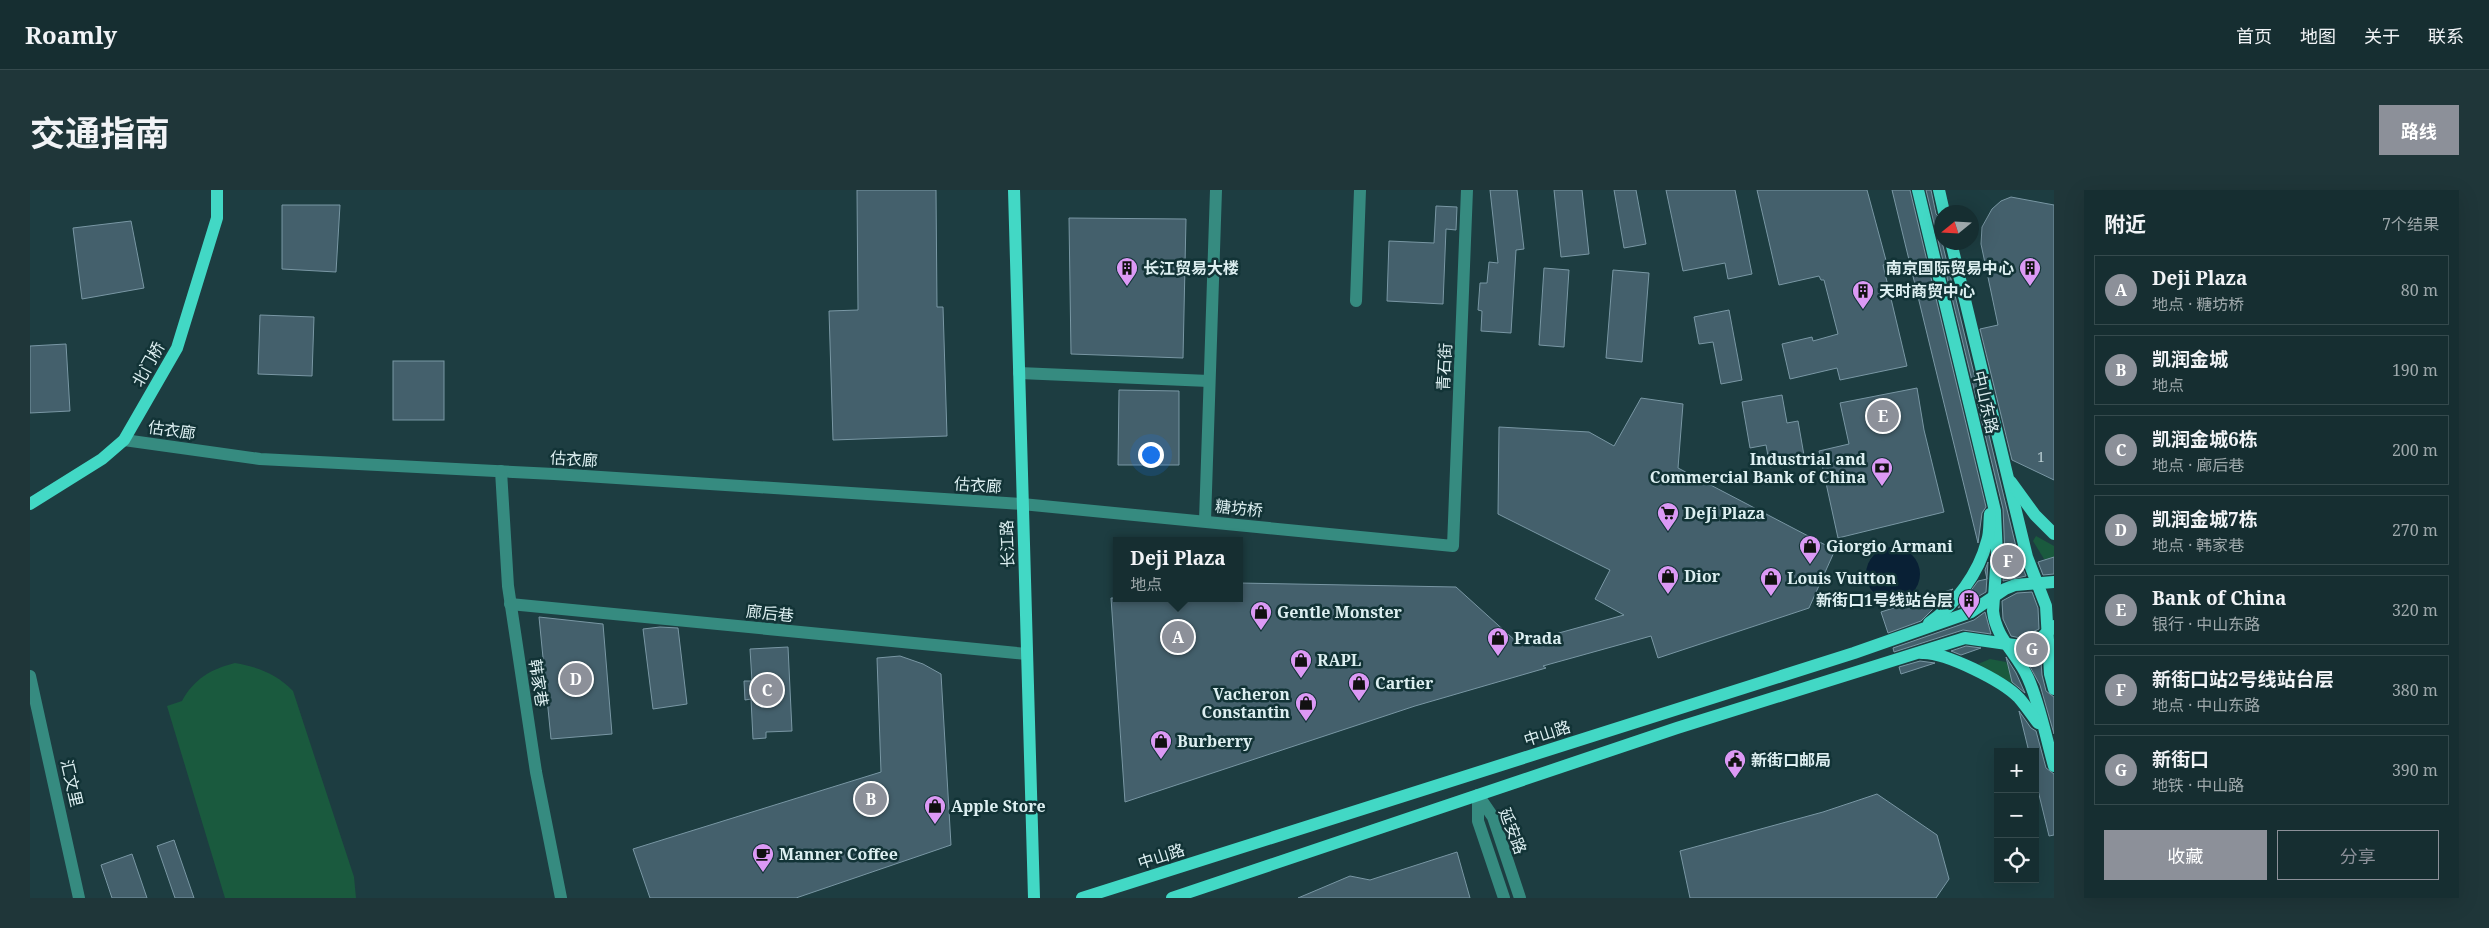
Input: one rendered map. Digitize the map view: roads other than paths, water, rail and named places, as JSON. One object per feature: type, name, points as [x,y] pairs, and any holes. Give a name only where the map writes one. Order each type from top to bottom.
[{"type":"main road","name":"北门桥","points":[[30,504],[102,459],[124,440],[177,348],[217,218],[217,190]]},
{"type":"main road","name":"长江路","points":[[1014,190],[1034,898]]},
{"type":"main road","name":"中山东路","points":[[1918,190],[1989,484],[1998,533],[1994,624],[1999,635],[2008,645]]},
{"type":"main road","points":[[1939,190],[1942,205]]},
{"type":"main road","name":"中山东路","points":[[1953,250],[2027,557],[2046,606],[2051,628],[2050,674],[2054,689]]},
{"type":"main road","points":[[2007,477],[2035,515],[2054,534]]},
{"type":"main road","points":[[1910,633],[1926,626],[1947,609],[1968,582],[1988,541],[1989,484]]},
{"type":"main road","points":[[2037,582],[2054,582]]},
{"type":"main road","name":"中山路","points":[[1082,898],[1910,633],[1971,612],[1994,596],[2015,585],[2037,582]]},
{"type":"main road","points":[[1172,898],[1677,728],[1965,638],[2008,645],[2032,644],[2051,628]]},
{"type":"main road","points":[[2008,645],[2028,678],[2054,766]]},
{"type":"main road","points":[[1917,653],[1927,653],[1951,660],[2008,690],[2018,697],[2029,710],[2047,741]]},
{"type":"street","points":[[1205,521],[1216,190]]},
{"type":"street","points":[[1356,301],[1360,190]]},
{"type":"street","name":"青石街","points":[[1453,546],[1467,190]]},
{"type":"street","points":[[1019,373],[1209,381]]},
{"type":"street","name":"估衣廊","points":[[124,440],[260,459],[501,471],[1022,504]]},
{"type":"street","name":"韩家巷","points":[[501,471],[510,604],[536,772],[561,898]]},
{"type":"street","name":"糖坊桥","points":[[1022,504],[1453,546]]},
{"type":"street","name":"廊后巷","points":[[510,604],[1027,654]]},
{"type":"street","name":"汇文里","points":[[30,676],[79,898]]},
{"type":"street","name":"延安路","points":[[1478,795],[1478,821],[1504,898]]},
{"type":"street","name":"延安路","points":[[1478,795],[1493,817],[1520,898]]},
{"type":"water","points":[[1888,547],[1898,547],[1908,551],[1916,559],[1920,574],[1916,589],[1908,597],[1898,601],[1888,601],[1878,597],[1870,589],[1866,579],[1866,569],[1870,559],[1878,551]]},
{"type":"place","name":"长江贸易大楼","points":[[1127,287]]},
{"type":"place","name":"南京国际贸易中心","points":[[2030,287]]},
{"type":"place","name":"天时商贸中心","points":[[1863,310]]},
{"type":"place","name":"Bank of China","points":[[1883,416]]},
{"type":"place","name":"Industrial and Commercial Bank of China","points":[[1882,487]]},
{"type":"place","name":"DeJi Plaza","points":[[1668,532]]},
{"type":"place","name":"新街口站2号线站台层","points":[[2008,561]]},
{"type":"place","name":"Giorgio Armani","points":[[1810,565]]},
{"type":"place","name":"Dior","points":[[1668,595]]},
{"type":"place","name":"Louis Vuitton","points":[[1771,597]]},
{"type":"place","name":"新街口1号线站台层","points":[[1969,619]]},
{"type":"place","name":"Gentle Monster","points":[[1261,631]]},
{"type":"place","name":"Deji Plaza","points":[[1178,637]]},
{"type":"place","name":"新街口","points":[[2032,649]]},
{"type":"place","name":"Prada","points":[[1498,657]]},
{"type":"place","name":"凯润金城7栋","points":[[576,679]]},
{"type":"place","name":"RAPL","points":[[1301,679]]},
{"type":"place","name":"凯润金城6栋","points":[[767,690]]},
{"type":"place","name":"Cartier","points":[[1359,702]]},
{"type":"place","name":"Vacheron Constantin","points":[[1306,722]]},
{"type":"place","name":"Burberry","points":[[1161,760]]},
{"type":"place","name":"新街口邮局","points":[[1735,779]]},
{"type":"place","name":"凯润金城","points":[[871,799]]},
{"type":"place","name":"Apple Store","points":[[935,825]]},
{"type":"place","name":"Manner Coffee","points":[[763,873]]}]
